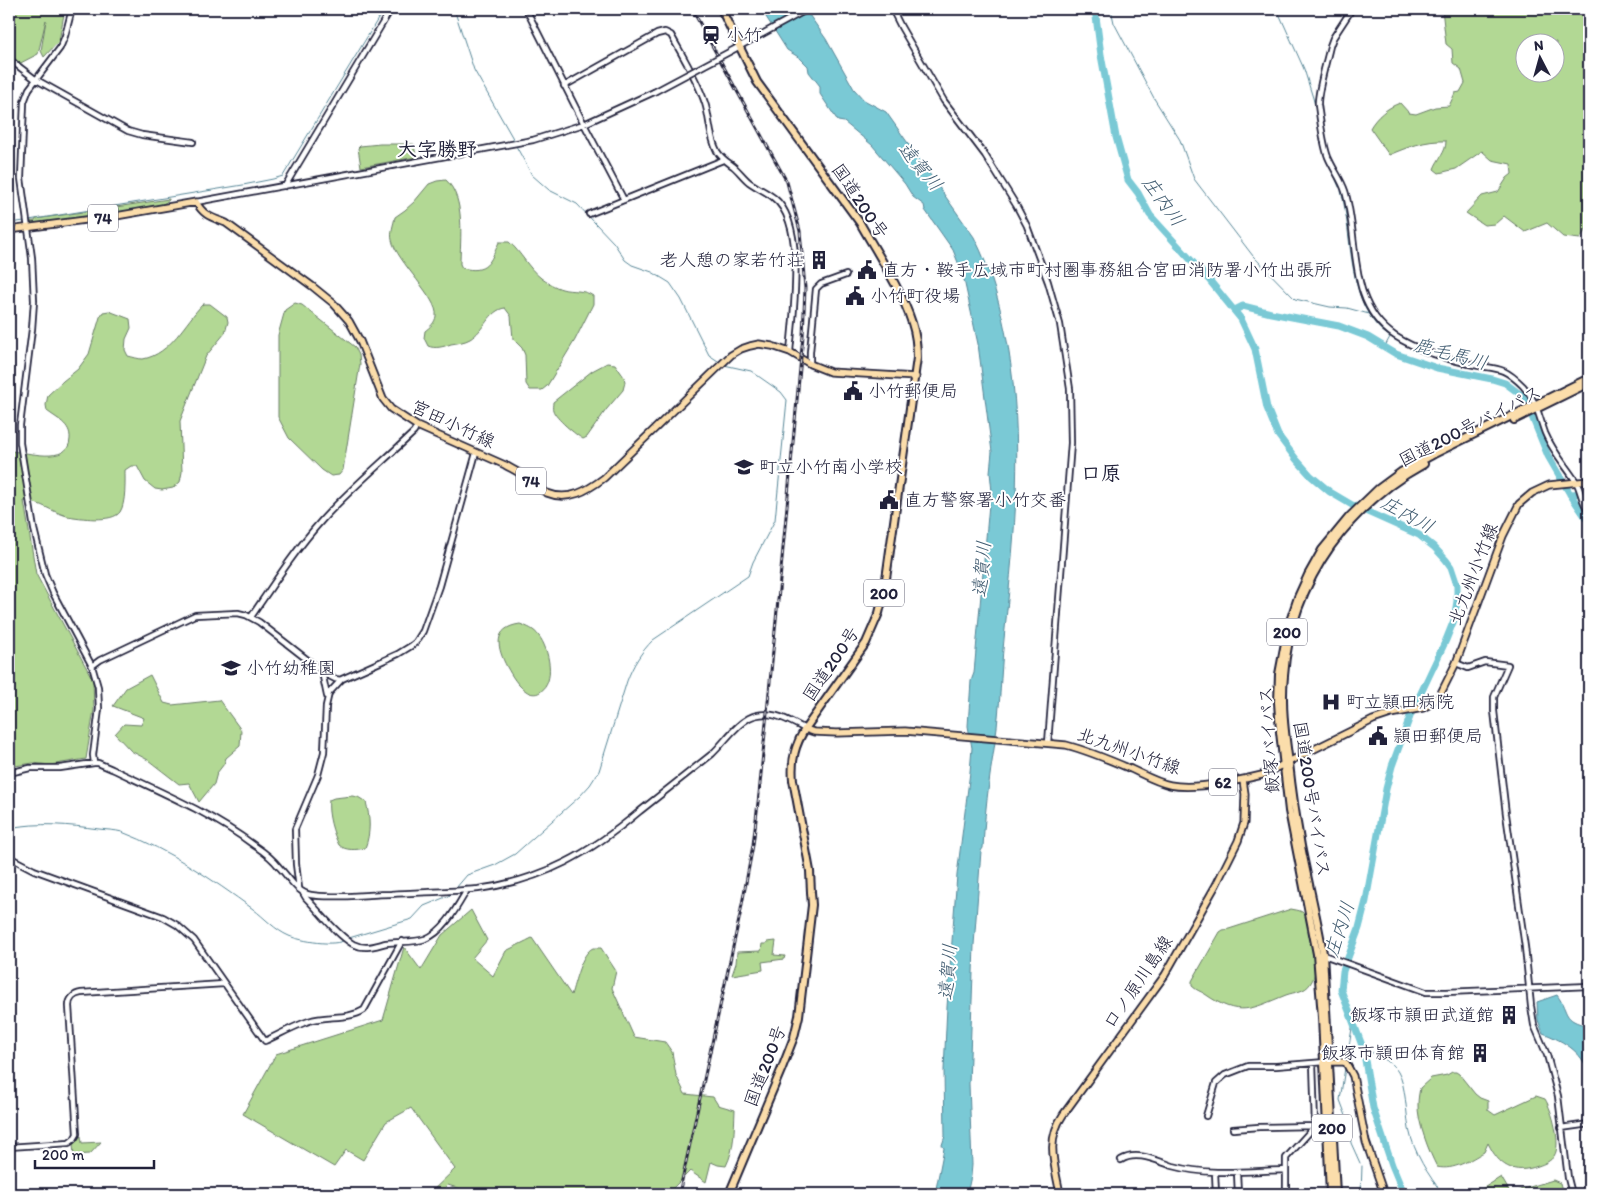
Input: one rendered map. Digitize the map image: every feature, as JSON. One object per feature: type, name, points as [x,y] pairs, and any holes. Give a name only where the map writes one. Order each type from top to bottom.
[{"type":"highway","name":"国道200号","points":[[721,9],[742,45],[764,92],[860,222],[910,315],[915,333],[917,358],[916,377],[880,613],[866,643],[805,729],[794,752],[793,780],[810,871],[812,905],[799,1016],[794,1037],[782,1068],[729,1194]]},
{"type":"highway","name":"200","points":[[1535,406],[1589,378]]},
{"type":"highway","name":"国道200号バイパス","points":[[1336,1194],[1326,1062],[1319,927],[1301,846],[1286,764],[1284,732],[1284,677],[1292,629],[1300,603],[1322,560],[1352,517],[1370,499],[1418,467],[1461,444],[1535,406],[1589,383]]},
{"type":"highway","name":"200","points":[[1326,1062],[1330,1194]]},
{"type":"main road","name":"宮田小竹線","points":[[196,202],[201,211],[206,215],[228,224],[333,303],[349,321],[360,341],[387,405],[417,426],[517,471],[548,493],[565,496],[581,493],[591,488],[604,478],[731,356],[741,349],[759,344],[772,346],[790,352],[824,370],[837,373],[916,377]]},
{"type":"main road","name":"74","points":[[9,230],[125,215],[196,202]]},
{"type":"main road","name":"北九州小竹線","points":[[805,729],[814,732],[837,733],[917,732],[1066,745],[1171,785],[1193,786],[1243,780],[1262,775],[1373,720],[1394,713],[1423,708],[1430,704],[1440,695],[1456,663],[1496,553],[1512,515],[1519,504],[1532,493],[1554,484],[1589,481]]},
{"type":"main road","name":"口ノ原川島線","points":[[1060,1194],[1052,1146],[1055,1129],[1060,1118],[1165,975],[1216,885],[1238,841],[1244,824],[1246,805],[1243,780]]},
{"type":"main road","points":[[1326,1062],[1346,1063],[1353,1076],[1366,1142],[1384,1194]]},
{"type":"street","points":[[72,9],[60,48],[35,79],[25,98],[21,158],[22,194],[34,278],[34,303],[20,425],[21,454],[34,529],[45,574],[53,593],[92,666],[99,696],[99,712],[93,753],[94,763]]},
{"type":"street","points":[[285,186],[391,9]]},
{"type":"street","points":[[526,9],[624,200]]},
{"type":"street","points":[[196,202],[513,144],[547,136],[584,124],[654,92],[808,9]]},
{"type":"street","points":[[892,9],[944,101],[989,161],[1016,205],[1027,226],[1045,273],[1060,324],[1070,389],[1071,443],[1046,743]]},
{"type":"street","points":[[1352,9],[1330,46],[1318,104],[1327,154],[1344,190],[1348,206],[1363,296],[1374,316],[1394,335],[1414,347],[1469,364],[1499,368],[1507,372],[1524,387],[1535,406],[1549,441],[1575,482],[1589,511]]},
{"type":"street","points":[[564,86],[657,34],[665,32],[671,35],[702,94],[713,142],[723,160],[733,166],[750,183],[776,199],[786,213],[793,239],[795,270],[790,352]]},
{"type":"street","points":[[9,59],[35,79],[128,131],[142,135],[194,142]]},
{"type":"street","points":[[589,214],[723,160]]},
{"type":"street","points":[[810,364],[814,293],[821,284],[846,275]]},
{"type":"street","points":[[251,617],[290,559],[324,518],[414,432],[417,426]]},
{"type":"street","points":[[327,698],[332,689],[342,679],[398,654],[416,642],[423,631],[439,586],[476,453]]},
{"type":"street","points":[[92,666],[100,660],[195,615],[238,613],[251,617],[277,635],[322,672],[335,679],[342,679]]},
{"type":"street","points":[[1456,663],[1468,668],[1485,662],[1508,666],[1494,697],[1506,814],[1534,1025],[1547,1055],[1558,1096],[1568,1178],[1572,1194]]},
{"type":"street","points":[[300,890],[296,864],[295,829],[318,775],[324,752],[327,698],[322,672]]},
{"type":"street","points":[[300,890],[322,896],[467,890],[495,886],[535,876],[588,851],[615,832],[713,753],[739,726],[750,718],[776,715],[805,729]]},
{"type":"street","points":[[9,773],[30,768],[60,768],[94,763],[112,768],[206,814],[228,826],[258,848],[278,865],[306,898],[343,936],[354,944],[366,948],[424,939],[442,926],[467,890]]},
{"type":"street","points":[[9,857],[34,870],[163,917],[177,925],[194,940],[265,1041],[308,1021],[325,1017],[352,1016],[364,1010],[402,942]]},
{"type":"street","points":[[1320,954],[1426,992],[1589,986]]},
{"type":"street","points":[[9,1147],[69,1142],[77,1134],[68,1006],[74,996],[80,993],[224,984]]},
{"type":"street","points":[[1206,1116],[1216,1083],[1225,1075],[1248,1066],[1326,1062]]},
{"type":"street","points":[[1286,1194],[1286,1158],[1315,1123],[1313,1063]]},
{"type":"street","points":[[1561,1128],[1589,1124]]},
{"type":"street","points":[[1233,1130],[1259,1127],[1314,1126]]},
{"type":"street","points":[[1121,1160],[1126,1157],[1135,1156],[1157,1159],[1172,1166],[1201,1172],[1285,1170]]},
{"type":"street","points":[[1215,1172],[1216,1194]]},
{"type":"street","points":[[1237,1172],[1238,1194]]},
{"type":"green space","points":[[9,9],[65,9],[59,41],[44,57],[41,51],[46,20],[38,54],[9,69]]},
{"type":"green space","points":[[1442,9],[1589,9],[1589,224],[1580,239],[1563,237],[1547,223],[1525,232],[1504,216],[1495,224],[1484,225],[1466,213],[1482,196],[1498,192],[1512,174],[1511,164],[1492,160],[1482,151],[1456,169],[1439,173],[1434,169],[1446,145],[1446,141],[1424,143],[1389,155],[1370,128],[1383,113],[1400,103],[1409,113],[1416,114],[1435,107],[1449,106],[1455,93],[1460,92],[1465,83],[1461,69],[1453,63],[1452,49],[1446,44]]},
{"type":"green space","points":[[414,144],[416,157],[361,167],[358,148],[360,146]]},
{"type":"green space","points":[[446,180],[457,198],[459,208],[461,231],[460,264],[462,268],[482,268],[490,261],[499,242],[509,242],[532,270],[545,281],[562,289],[586,292],[593,296],[593,304],[575,340],[547,386],[542,390],[530,390],[526,384],[525,355],[522,348],[513,339],[511,316],[505,308],[495,313],[475,335],[466,341],[442,347],[433,347],[428,346],[424,338],[425,331],[432,325],[436,316],[435,309],[431,300],[395,249],[392,231],[395,217],[414,202],[429,184]]},
{"type":"green space","points":[[169,199],[160,205],[145,210],[105,217],[31,223],[31,221],[36,219]]},
{"type":"green space","points":[[295,303],[302,305],[355,347],[359,355],[360,364],[343,470],[339,475],[331,476],[322,470],[289,438],[278,417],[278,335],[285,310]]},
{"type":"green space","points":[[203,304],[210,304],[227,317],[228,322],[225,333],[206,356],[180,421],[182,472],[180,482],[173,488],[155,489],[145,481],[137,466],[131,466],[125,470],[124,498],[120,512],[110,518],[103,519],[67,516],[36,503],[24,501],[36,574],[93,680],[94,710],[86,759],[50,765],[33,763],[9,767],[9,451],[54,455],[68,447],[70,434],[68,429],[63,422],[47,411],[48,395],[78,369],[89,354],[103,312],[109,311],[130,319],[131,328],[126,339],[125,350],[128,356],[143,359],[162,351],[170,344]]},
{"type":"green space","points":[[607,363],[615,364],[624,377],[623,390],[587,437],[583,439],[558,417],[553,409],[553,402],[592,371]]},
{"type":"green space","points":[[520,624],[537,634],[543,642],[548,657],[548,681],[545,687],[537,694],[528,692],[517,683],[507,667],[499,646],[501,634],[511,626]]},
{"type":"green space","points":[[150,675],[164,703],[172,705],[219,700],[241,730],[240,746],[226,758],[217,773],[214,784],[199,802],[189,783],[179,784],[148,760],[131,751],[115,734],[124,724],[141,725],[144,718],[113,706],[126,688]]},
{"type":"green space","points":[[352,796],[366,802],[369,831],[365,848],[348,849],[339,845],[330,817],[329,800]]},
{"type":"green space","points":[[1291,909],[1301,911],[1306,916],[1313,939],[1315,974],[1308,987],[1254,1007],[1236,1009],[1217,1002],[1192,986],[1192,981],[1220,932]]},
{"type":"green space","points":[[471,910],[487,940],[472,958],[493,976],[506,951],[532,938],[571,995],[585,956],[593,948],[601,948],[616,971],[612,988],[634,1037],[665,1042],[672,1052],[676,1075],[685,1094],[713,1097],[718,1105],[735,1110],[733,1145],[726,1166],[711,1162],[706,1182],[690,1171],[668,1194],[476,1194],[448,1185],[439,1194],[429,1194],[455,1169],[411,1108],[386,1122],[363,1160],[346,1150],[334,1167],[243,1114],[276,1054],[383,1020],[404,947],[421,970],[442,935]]},
{"type":"green space","points":[[776,941],[774,955],[785,956],[784,959],[762,962],[763,970],[732,975],[737,952],[761,951],[762,944]]},
{"type":"green space","points":[[1452,1072],[1459,1074],[1475,1094],[1488,1101],[1488,1110],[1495,1115],[1536,1096],[1545,1099],[1557,1136],[1556,1151],[1553,1158],[1529,1169],[1514,1169],[1497,1158],[1488,1143],[1484,1152],[1467,1161],[1456,1166],[1437,1167],[1421,1127],[1418,1111],[1419,1094],[1420,1088],[1431,1078],[1447,1075]]},
{"type":"green space","points":[[81,1136],[82,1143],[101,1142],[90,1154],[74,1155],[73,1145]]},
{"type":"green space","points":[[1501,1177],[1511,1194],[1485,1194],[1482,1189]]},
{"type":"green space","points":[[1553,1180],[1560,1183],[1563,1194],[1518,1194],[1520,1190]]},
{"type":"water","name":"遠賀川","points":[[761,9],[805,9],[826,39],[854,89],[864,100],[886,112],[974,237],[986,263],[995,290],[1008,346],[1016,417],[1015,522],[998,715],[987,799],[983,848],[981,851],[974,945],[969,1084],[972,1165],[967,1194],[935,1194],[945,1136],[944,1070],[947,1007],[957,875],[972,748],[968,726],[971,681],[974,673],[989,504],[992,492],[990,472],[992,452],[978,344],[963,275],[953,250],[925,210],[924,205],[913,197],[905,184],[872,145],[844,122],[838,121],[820,94],[820,86],[809,72],[808,66],[800,58],[787,50]]},
{"type":"water","points":[[1557,995],[1570,1018],[1580,1024],[1589,1026],[1589,1079],[1584,1062],[1579,1056],[1566,1044],[1543,1033],[1538,1020],[1537,1002]]},
{"type":"waterway","points":[[29,220],[243,185],[283,176],[384,9]]},
{"type":"waterway","points":[[454,9],[474,70],[515,142]]},
{"type":"waterway","name":"庄内川","points":[[1095,9],[1101,55],[1116,137],[1128,180],[1138,193],[1150,215],[1210,281],[1241,319],[1255,349],[1267,408],[1278,435],[1311,476],[1330,492],[1352,505],[1419,535],[1434,547],[1451,567],[1457,585],[1454,620],[1411,714],[1392,766],[1386,789],[1366,901],[1359,928],[1343,971],[1341,990],[1363,1048],[1373,1108],[1404,1194]]},
{"type":"waterway","points":[[1111,9],[1114,23],[1155,100],[1180,140],[1194,179],[1253,256],[1295,299],[1330,307],[1347,308],[1369,314]]},
{"type":"waterway","points":[[1277,9],[1304,69],[1318,117]]},
{"type":"waterway","points":[[516,146],[532,175],[549,190],[577,204],[614,243],[625,260],[632,265],[652,272],[670,283],[681,299],[709,355],[721,363]]},
{"type":"waterway","points":[[1325,153],[1339,187]]},
{"type":"waterway","points":[[1341,191],[1358,290],[1365,308],[1376,324],[1390,337],[1384,348]]},
{"type":"waterway","points":[[9,223],[25,221]]},
{"type":"waterway","name":"鹿毛馬川","points":[[1235,310],[1243,306],[1339,326],[1368,337],[1396,354],[1437,368],[1505,383],[1524,397],[1548,456],[1589,522]]},
{"type":"waterway","points":[[456,888],[467,875],[495,865],[515,854],[580,796],[599,771],[627,681],[645,649],[653,640],[748,576],[753,562],[775,520],[787,400],[781,392],[751,371],[724,365]]},
{"type":"waterway","points":[[1570,494],[1589,493]]},
{"type":"waterway","points":[[9,828],[54,825],[122,832],[157,847],[190,866],[238,898],[289,936],[301,940],[326,943],[345,940]]},
{"type":"waterway","points":[[349,938],[412,919],[424,906],[453,894]]},
{"type":"waterway","points":[[1347,1059],[1353,1022]]},
{"type":"waterway","points":[[1363,1048],[1387,1061],[1398,1072],[1403,1084],[1409,1129],[1414,1147],[1427,1171],[1443,1194]]},
{"type":"waterway","points":[[1345,1068],[1340,1100],[1348,1121],[1351,1143],[1360,1163]]},
{"type":"waterway","points":[[1361,1194],[1362,1166]]},
{"type":"railway","points":[[679,1194],[740,915],[753,845],[803,336],[805,288],[800,231],[787,182],[692,9]]},
{"type":"place","name":"小竹","points":[[711,35]]},
{"type":"place","name":"老人憩の家若竹荘","points":[[819,260]]},
{"type":"place","name":"直方・鞍手広域市町村圏事務組合宮田消防署小竹出張所","points":[[867,270]]},
{"type":"place","name":"小竹町役場","points":[[855,296]]},
{"type":"place","name":"小竹郵便局","points":[[853,391]]},
{"type":"place","name":"町立小竹南小学校","points":[[744,467]]},
{"type":"place","name":"直方警察署小竹交番","points":[[889,500]]},
{"type":"place","name":"小竹幼稚園","points":[[231,668]]},
{"type":"place","name":"町立頴田病院","points":[[1331,702]]},
{"type":"place","name":"頴田郵便局","points":[[1378,736]]},
{"type":"place","name":"飯塚市頴田武道館","points":[[1509,1015]]},
{"type":"place","name":"飯塚市頴田体育館","points":[[1480,1053]]},
{"type":"district","name":"大字勝野","points":[[437,149]]},
{"type":"district","name":"口原","points":[[1101,473]]}]
